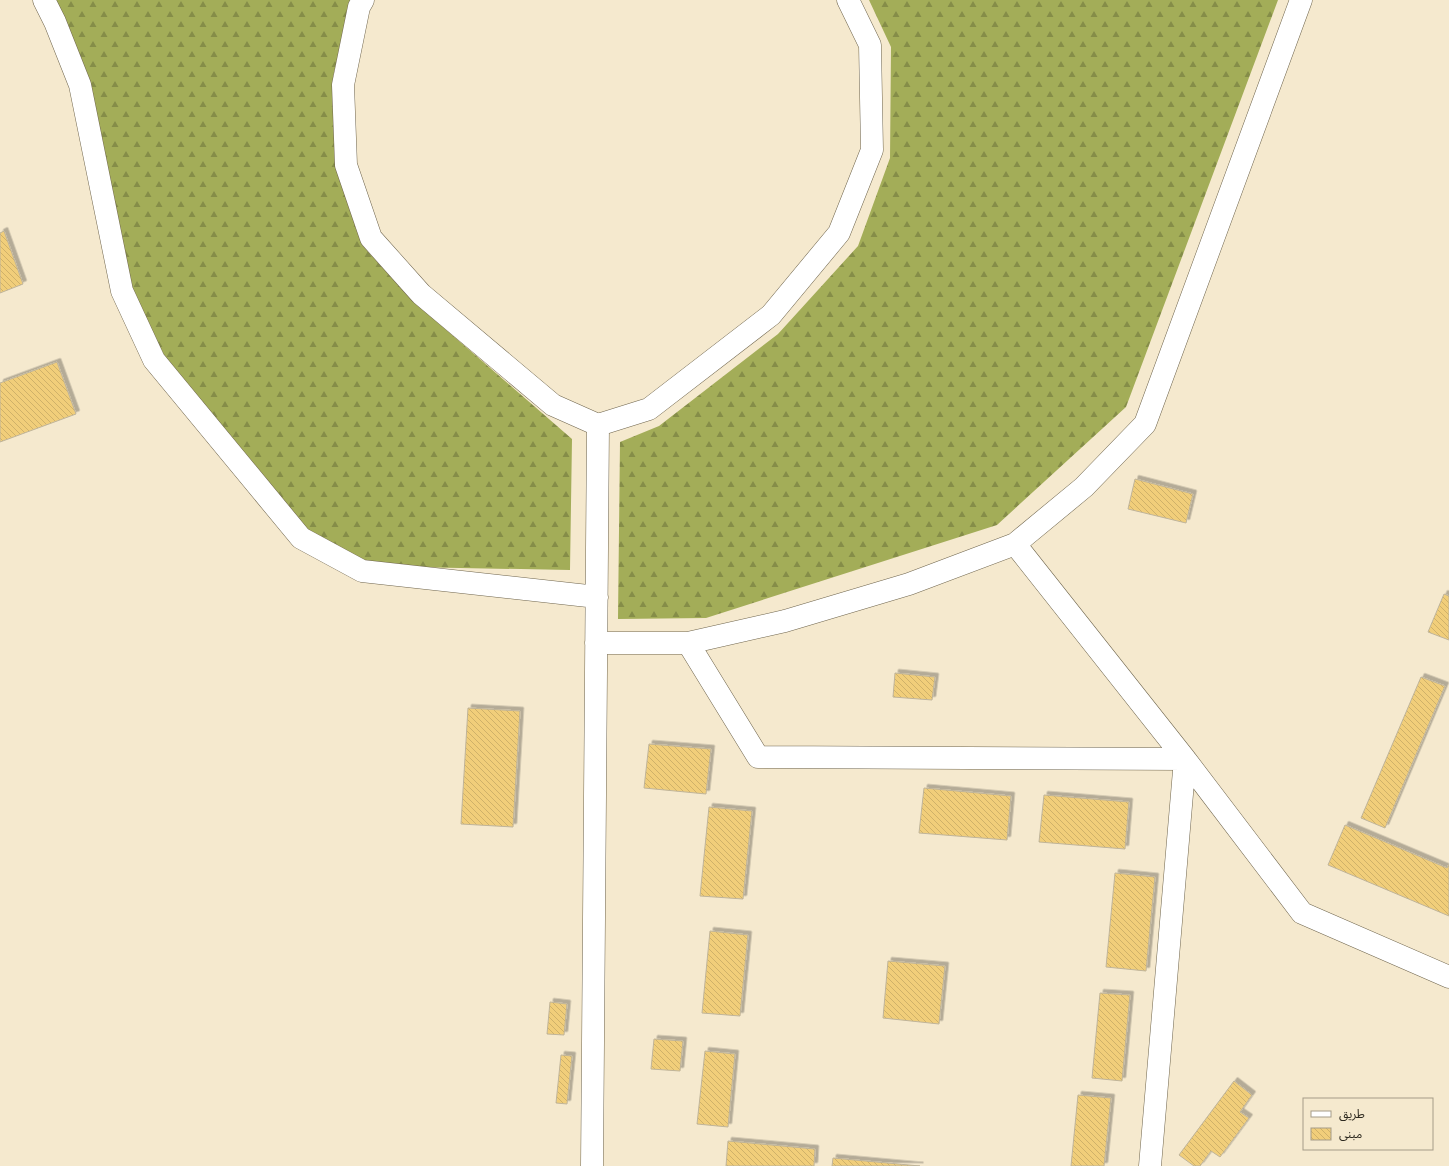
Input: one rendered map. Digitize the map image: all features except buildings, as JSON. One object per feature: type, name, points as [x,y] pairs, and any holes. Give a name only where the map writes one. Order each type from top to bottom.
[{"type":"street","points":[[44,0],[55,22],[80,85],[122,291],[154,360],[301,538],[362,572],[597,597]]},
{"type":"street","points":[[363,0],[359,7],[343,85],[345,150],[346,165],[371,238],[421,294],[553,405],[598,425],[648,409],[772,315],[839,233],[872,150],[870,46],[848,0]]},
{"type":"street","points":[[596,644],[688,642],[785,621],[909,584],[1015,544],[1084,487],[1145,424],[1301,0]]},
{"type":"street","points":[[592,1166],[598,425]]},
{"type":"street","points":[[1015,544],[1185,759],[1302,913],[1449,977]]},
{"type":"street","points":[[688,642],[758,757],[1185,759]]},
{"type":"street","points":[[1150,1166],[1185,759]]},
{"type":"green space","points":[[56,0],[351,0],[333,77],[335,166],[362,245],[413,301],[572,439],[570,570],[410,567],[362,561],[305,528],[164,355],[131,288],[88,81],[66,20]]},
{"type":"green space","points":[[869,0],[1278,0],[1126,407],[997,525],[706,618],[618,619],[620,442],[659,426],[778,334],[858,246],[890,158],[891,47]]}]
